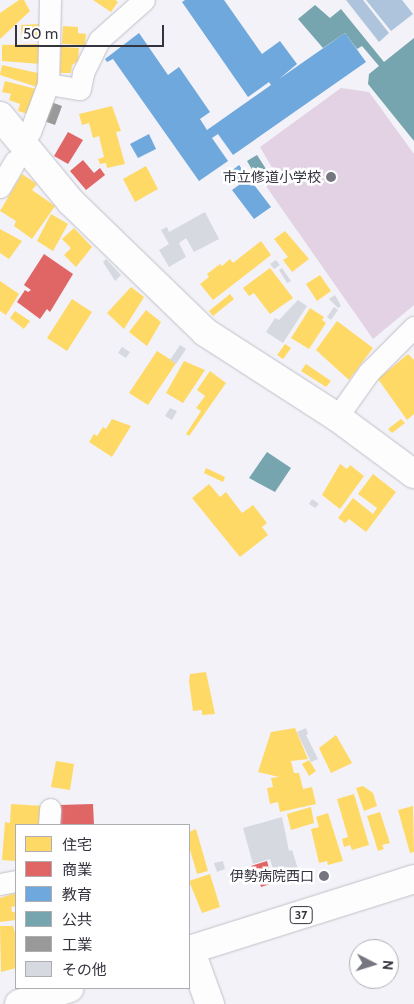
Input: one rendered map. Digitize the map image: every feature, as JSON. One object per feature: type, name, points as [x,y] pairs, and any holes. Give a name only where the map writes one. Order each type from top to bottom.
[{"type":"street","points":[[30,132],[48,84],[50,0]]},
{"type":"street","points":[[48,84],[80,89],[83,74],[99,40],[144,0]]},
{"type":"street","points":[[0,116],[71,202],[172,303],[205,332],[337,418],[414,474]]},
{"type":"street","points":[[0,188],[15,161]]},
{"type":"street","points":[[337,418],[369,372],[410,337]]},
{"type":"street","name":"37","points":[[190,950],[414,879]]},
{"type":"street","points":[[0,884],[15,882]]},
{"type":"street","points":[[190,953],[210,1004]]},
{"type":"street","points":[[19,1004],[67,989]]},
{"type":"shaded area","points":[[341,88],[369,92],[414,154],[414,305],[373,339],[261,179],[274,171],[260,147]]},
{"type":"water","points":[[346,0],[363,0],[389,33],[379,42]]},
{"type":"water","points":[[366,0],[402,0],[413,14],[391,31]]},
{"type":"building: 住宅","points":[[19,0],[24,0],[30,11],[0,39],[0,13]]},
{"type":"building: 住宅","points":[[93,0],[115,0],[118,2],[111,12]]},
{"type":"building: 住宅","points":[[42,24],[43,39],[22,40],[21,25]]},
{"type":"building: 住宅","points":[[63,26],[78,27],[78,33],[86,34],[85,45],[62,44]]},
{"type":"building: 住宅","points":[[40,44],[40,64],[2,61],[2,45]]},
{"type":"building: 住宅","points":[[61,47],[79,48],[78,61],[72,65],[71,73],[60,73]]},
{"type":"building: 住宅","points":[[2,65],[42,74],[37,87],[0,75]]},
{"type":"building: 住宅","points":[[5,81],[36,89],[28,114],[18,111],[20,104],[9,100],[11,94],[2,92]]},
{"type":"building: 住宅","points":[[112,106],[121,131],[116,132],[125,164],[107,168],[106,163],[100,164],[98,159],[104,157],[99,136],[93,138],[89,123],[82,125],[79,114]]},
{"type":"building: 住宅","points":[[146,166],[158,189],[135,202],[123,179]]},
{"type":"building: 住宅","points":[[22,174],[37,184],[32,190],[55,206],[32,239],[14,226],[16,221],[0,211]]},
{"type":"building: 住宅","points":[[51,214],[68,224],[53,251],[37,241]]},
{"type":"building: 住宅","points":[[74,228],[92,247],[76,267],[64,255],[71,248],[62,239]]},
{"type":"building: 住宅","points":[[0,229],[22,241],[9,259],[0,253]]},
{"type":"building: 住宅","points":[[285,231],[309,259],[292,272],[283,260],[288,257],[274,239]]},
{"type":"building: 住宅","points":[[261,241],[271,255],[213,300],[200,284],[209,277],[207,274],[230,259],[233,263]]},
{"type":"building: 住宅","points":[[270,268],[293,298],[270,314],[254,293],[249,296],[243,288]]},
{"type":"building: 住宅","points":[[320,275],[331,291],[317,301],[306,284]]},
{"type":"building: 住宅","points":[[0,281],[19,294],[6,315],[0,311]]},
{"type":"building: 住宅","points":[[131,287],[144,297],[124,329],[107,313]]},
{"type":"building: 住宅","points":[[230,294],[234,299],[213,316],[209,311]]},
{"type":"building: 住宅","points":[[72,299],[92,312],[67,351],[47,338]]},
{"type":"building: 住宅","points":[[310,308],[324,317],[322,320],[326,323],[309,349],[291,338]]},
{"type":"building: 住宅","points":[[146,310],[161,322],[147,346],[129,332]]},
{"type":"building: 住宅","points":[[15,311],[30,321],[24,329],[10,318]]},
{"type":"building: 住宅","points":[[337,321],[373,348],[349,380],[316,350]]},
{"type":"building: 住宅","points":[[285,344],[291,348],[283,359],[277,355]]},
{"type":"building: 住宅","points":[[157,351],[176,363],[148,405],[129,393]]},
{"type":"building: 住宅","points":[[408,354],[414,360],[414,414],[407,420],[378,379]]},
{"type":"building: 住宅","points":[[184,361],[205,370],[183,403],[166,393]]},
{"type":"building: 住宅","points":[[306,364],[331,381],[326,387],[301,371]]},
{"type":"building: 住宅","points":[[210,371],[226,383],[189,436],[186,434],[201,411],[196,408],[205,396],[197,390]]},
{"type":"building: 住宅","points":[[112,419],[131,426],[112,457],[89,442],[94,434],[97,436],[103,427],[106,429]]},
{"type":"building: 住宅","points":[[401,419],[405,423],[392,433],[388,429]]},
{"type":"building: 住宅","points":[[340,464],[347,469],[350,465],[364,476],[340,509],[322,495]]},
{"type":"building: 住宅","points":[[206,468],[225,477],[223,482],[204,473]]},
{"type":"building: 住宅","points":[[373,474],[396,492],[366,532],[349,519],[345,523],[338,518],[353,498],[373,514],[377,508],[358,494]]},
{"type":"building: 住宅","points":[[209,484],[220,497],[226,492],[242,513],[253,505],[267,523],[262,527],[268,535],[240,557],[192,498]]},
{"type":"building: 住宅","points":[[206,672],[215,714],[202,715],[202,710],[193,711],[189,681],[190,674]]},
{"type":"building: 住宅","points":[[295,728],[308,759],[291,761],[294,773],[299,773],[303,789],[312,787],[316,804],[280,812],[278,802],[270,804],[267,788],[273,787],[271,778],[279,777],[258,772],[271,732]]},
{"type":"building: 住宅","points":[[336,735],[352,763],[331,773],[319,748]]},
{"type":"building: 住宅","points":[[309,760],[316,771],[309,776],[302,764]]},
{"type":"building: 住宅","points":[[56,761],[74,764],[70,790],[51,787]]},
{"type":"building: 住宅","points":[[363,786],[373,793],[377,806],[364,811],[356,788]]},
{"type":"building: 住宅","points":[[354,794],[369,845],[352,850],[350,845],[344,847],[342,839],[348,837],[337,799]]},
{"type":"building: 住宅","points":[[11,804],[43,806],[41,824],[15,824],[15,861],[2,860],[5,822],[10,823]]},
{"type":"building: 住宅","points":[[413,806],[414,852],[410,853],[398,810]]},
{"type":"building: 住宅","points":[[311,807],[314,823],[291,830],[287,814]]},
{"type":"building: 住宅","points":[[380,812],[390,843],[382,845],[384,849],[378,851],[367,816]]},
{"type":"building: 住宅","points":[[328,813],[343,861],[328,865],[327,861],[319,863],[311,829],[319,827],[316,817]]},
{"type":"building: 住宅","points":[[196,829],[208,871],[197,874],[190,850],[190,832]]},
{"type":"building: 住宅","points":[[210,874],[220,907],[202,913],[190,881]]},
{"type":"building: 住宅","points":[[15,893],[15,906],[11,907],[12,912],[15,912],[15,920],[0,922],[0,898]]},
{"type":"building: 住宅","points":[[0,926],[13,926],[15,933],[15,968],[1,972]]},
{"type":"building: 商業","points":[[68,132],[83,140],[68,164],[54,156]]},
{"type":"building: 商業","points":[[83,160],[94,173],[100,168],[105,175],[86,190],[70,171]]},
{"type":"building: 商業","points":[[44,254],[73,274],[50,312],[47,309],[40,319],[17,302],[25,290],[28,292],[31,290],[24,285]]},
{"type":"building: 商業","points":[[93,804],[94,824],[60,824],[59,805]]},
{"type":"building: 商業","points":[[267,861],[273,883],[261,887],[256,870],[252,872],[251,866]]},
{"type":"building: 教育","points":[[185,0],[224,0],[262,54],[280,41],[297,64],[279,79],[345,33],[366,62],[233,155],[218,134],[212,138],[228,161],[199,181],[113,59],[107,62],[105,59],[139,33],[168,75],[179,67],[210,112],[200,119],[207,130],[271,85],[269,82],[248,97],[182,2]]},
{"type":"building: 教育","points":[[149,134],[156,149],[138,158],[130,144]]},
{"type":"building: 教育","points":[[239,165],[271,207],[254,219],[232,190],[239,185],[235,180],[231,184],[225,176]]},
{"type":"building: 公共","points":[[315,5],[330,18],[341,9],[384,62],[414,38],[414,141],[368,84],[369,74],[379,66],[362,46],[357,49],[345,33],[323,48],[298,19]]},
{"type":"building: 公共","points":[[257,155],[266,169],[256,176],[247,161]]},
{"type":"building: 公共","points":[[267,452],[291,468],[275,492],[249,478]]},
{"type":"building: 工業","points":[[51,102],[62,106],[55,125],[44,121]]},
{"type":"building: その他","points":[[205,212],[219,239],[194,252],[186,238],[179,243],[186,257],[169,267],[159,250],[169,244],[161,230],[167,227],[169,232]]},
{"type":"building: その他","points":[[106,259],[121,275],[115,281],[103,262]]},
{"type":"building: その他","points":[[276,260],[280,265],[274,269],[270,264]]},
{"type":"building: その他","points":[[282,268],[291,281],[287,283],[279,270]]},
{"type":"building: その他","points":[[335,295],[341,306],[338,308],[329,299]]},
{"type":"building: その他","points":[[298,300],[307,306],[283,343],[266,332],[275,318],[279,320]]},
{"type":"building: その他","points":[[334,307],[338,310],[331,320],[327,317]]},
{"type":"building: その他","points":[[180,345],[186,349],[176,364],[170,360]]},
{"type":"building: その他","points":[[122,347],[130,352],[126,358],[118,353]]},
{"type":"building: その他","points":[[170,408],[177,411],[172,420],[165,416]]},
{"type":"building: その他","points":[[312,499],[319,504],[315,508],[309,504]]},
{"type":"building: その他","points":[[306,728],[308,734],[306,735],[318,759],[311,762],[297,732]]},
{"type":"building: その他","points":[[282,817],[289,851],[292,850],[299,872],[282,877],[281,870],[274,872],[270,859],[253,864],[243,828]]},
{"type":"building: その他","points":[[223,861],[225,869],[217,872],[214,863]]},
{"type":"place","name":"市立修道小学校","points":[[331,177]]},
{"type":"place","name":"伊勢病院西口","points":[[324,876]]}]
